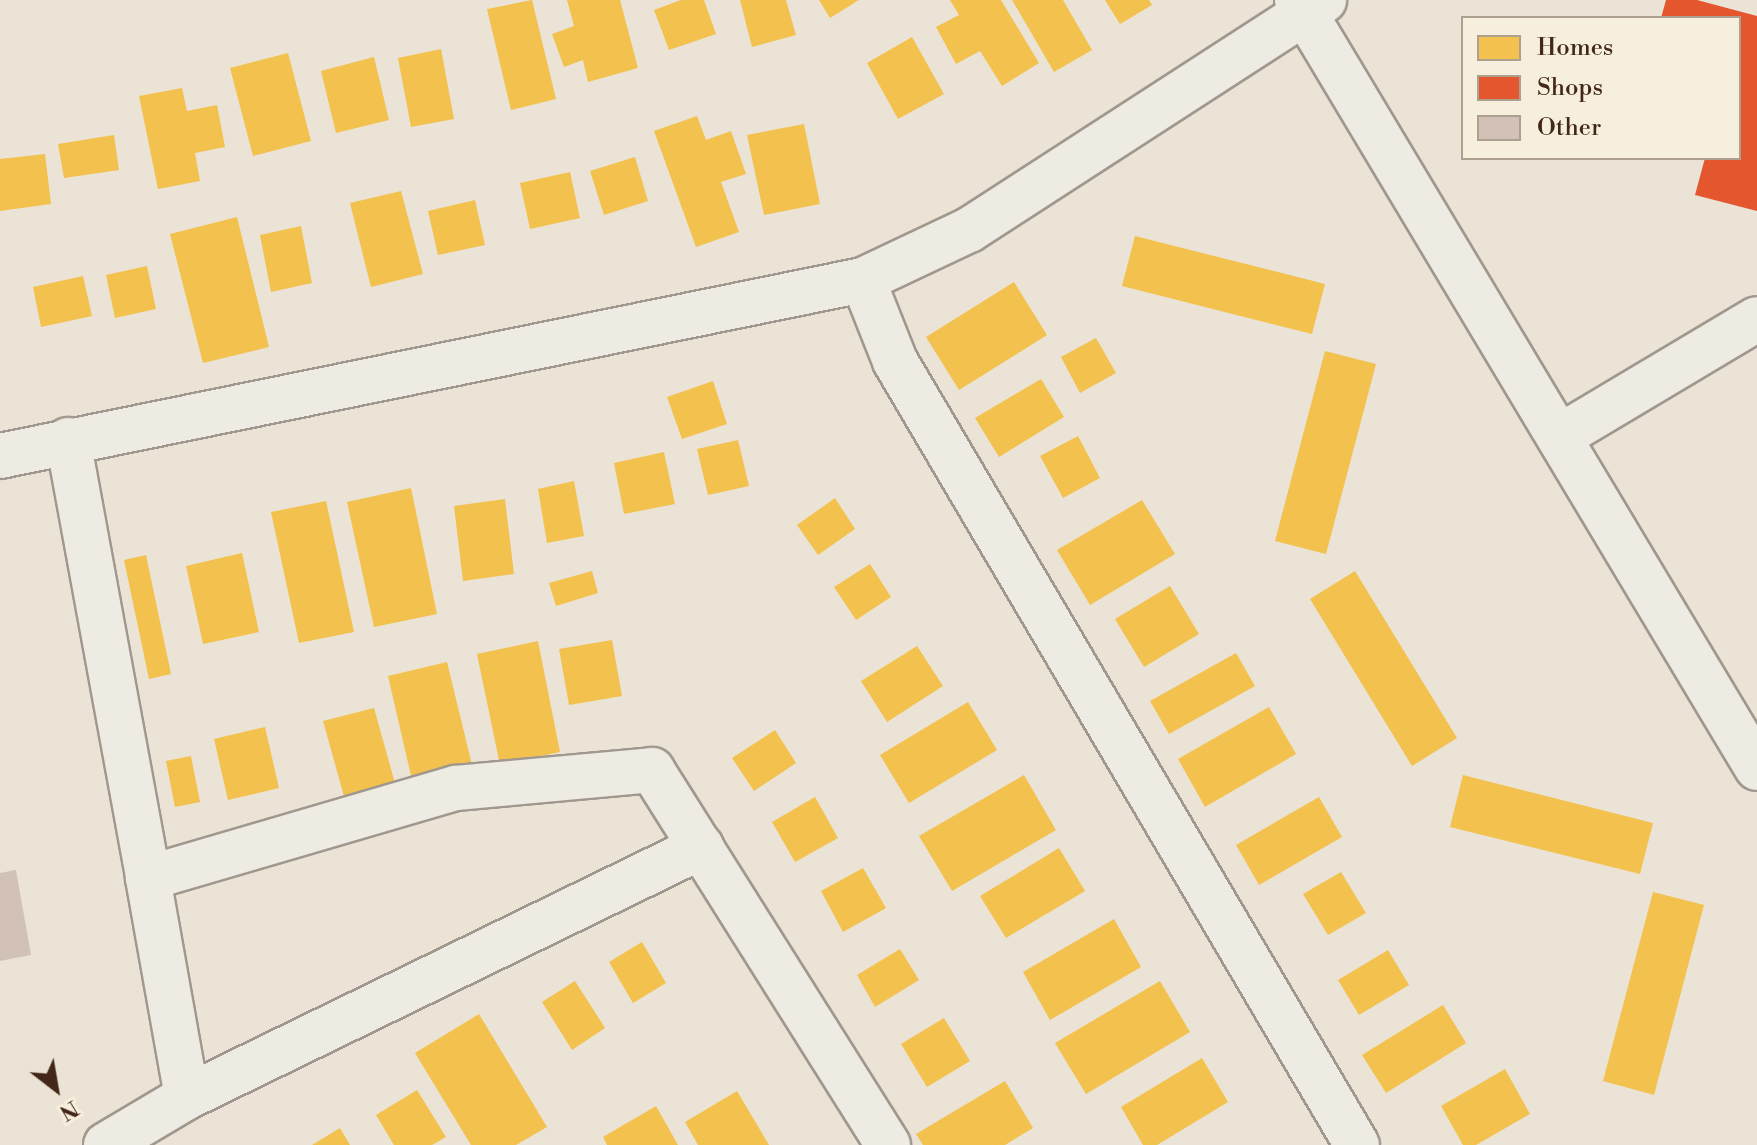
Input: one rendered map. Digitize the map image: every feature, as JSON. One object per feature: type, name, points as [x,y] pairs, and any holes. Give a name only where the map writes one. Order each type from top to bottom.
[{"type":"street","points":[[0,456],[863,280],[969,230],[1308,4],[1559,437],[1757,768]]},
{"type":"street","points":[[863,280],[895,361],[1357,1145]]},
{"type":"street","points":[[1559,437],[1757,319]]},
{"type":"street","points":[[68,440],[187,1097]]},
{"type":"street","points":[[148,878],[456,788],[652,770],[888,1145]]},
{"type":"street","points":[[106,1145],[187,1097],[701,847]]},
{"type":"building: Homes","points":[[532,0],[556,99],[511,110],[487,9]]},
{"type":"building: Homes","points":[[567,0],[620,0],[638,68],[588,82],[583,60],[564,67],[552,34],[574,26]]},
{"type":"building: Homes","points":[[681,0],[704,0],[716,34],[669,50],[654,10]]},
{"type":"building: Homes","points":[[740,0],[786,0],[796,35],[752,47]]},
{"type":"building: Homes","points":[[819,0],[859,0],[830,18]]},
{"type":"building: Homes","points":[[950,0],[1001,0],[1039,63],[1002,86],[980,51],[956,64],[936,27],[959,15]]},
{"type":"building: Homes","points":[[1012,0],[1063,0],[1092,50],[1054,72]]},
{"type":"building: Homes","points":[[1105,0],[1149,0],[1152,5],[1120,24]]},
{"type":"building: Homes","points":[[912,37],[944,94],[898,119],[867,63]]},
{"type":"building: Homes","points":[[441,49],[454,119],[411,127],[398,58]]},
{"type":"building: Homes","points":[[288,53],[311,141],[253,156],[230,68]]},
{"type":"building: Homes","points":[[374,57],[389,120],[336,133],[321,71]]},
{"type":"building: Homes","points":[[182,88],[187,111],[217,105],[225,147],[195,153],[200,181],[158,189],[139,96]]},
{"type":"building: Homes","points":[[697,116],[706,140],[731,131],[746,174],[721,182],[739,232],[696,247],[654,131]]},
{"type":"building: Homes","points":[[804,124],[820,204],[764,215],[747,135]]},
{"type":"building: Homes","points":[[114,135],[119,170],[64,178],[58,144]]},
{"type":"building: Homes","points":[[45,154],[51,204],[0,211],[0,159]]},
{"type":"building: Homes","points":[[635,157],[648,201],[604,215],[590,171]]},
{"type":"building: Homes","points":[[570,172],[580,218],[530,229],[520,183]]},
{"type":"building: Homes","points":[[401,191],[423,274],[371,287],[350,203]]},
{"type":"building: Homes","points":[[475,200],[485,245],[438,255],[428,211]]},
{"type":"building: Homes","points":[[237,217],[269,347],[203,363],[170,234]]},
{"type":"building: Homes","points":[[301,226],[312,283],[271,292],[260,235]]},
{"type":"building: Homes","points":[[1135,236],[1325,284],[1312,334],[1122,286]]},
{"type":"building: Homes","points":[[147,266],[156,309],[115,318],[106,275]]},
{"type":"building: Homes","points":[[83,276],[92,316],[41,327],[33,287]]},
{"type":"building: Homes","points":[[1014,282],[1047,335],[959,390],[926,337]]},
{"type":"building: Homes","points":[[1096,338],[1116,373],[1080,393],[1061,357]]},
{"type":"building: Homes","points":[[1325,351],[1376,364],[1326,554],[1275,541]]},
{"type":"building: Homes","points":[[1041,379],[1064,417],[999,457],[975,418]]},
{"type":"building: Homes","points":[[713,381],[727,424],[682,439],[667,397]]},
{"type":"building: Homes","points":[[1078,436],[1100,478],[1063,498],[1040,456]]},
{"type":"building: Homes","points":[[738,440],[749,486],[708,495],[697,449]]},
{"type":"building: Homes","points":[[664,452],[675,504],[624,514],[614,463]]},
{"type":"building: Homes","points":[[574,481],[584,536],[547,543],[538,489]]},
{"type":"building: Homes","points":[[411,488],[437,614],[374,627],[347,502]]},
{"type":"building: Homes","points":[[835,498],[855,529],[818,555],[797,525]]},
{"type":"building: Homes","points":[[505,499],[514,574],[463,581],[454,506]]},
{"type":"building: Homes","points":[[1142,500],[1175,554],[1090,605],[1057,550]]},
{"type":"building: Homes","points":[[326,501],[354,632],[299,643],[271,512]]},
{"type":"building: Homes","points":[[242,553],[259,632],[203,644],[186,566]]},
{"type":"building: Homes","points":[[146,555],[171,674],[149,679],[124,560]]},
{"type":"building: Homes","points":[[870,564],[891,597],[856,620],[834,587]]},
{"type":"building: Homes","points":[[592,571],[598,593],[556,606],[549,583]]},
{"type":"building: Homes","points":[[1355,571],[1457,738],[1412,766],[1310,599]]},
{"type":"building: Homes","points":[[1170,586],[1199,634],[1144,667],[1115,619]]},
{"type":"building: Homes","points":[[612,640],[622,696],[569,705],[559,649]]},
{"type":"building: Homes","points":[[538,641],[560,752],[500,765],[477,654]]},
{"type":"building: Homes","points":[[917,646],[943,686],[887,722],[861,681]]},
{"type":"building: Homes","points":[[1236,653],[1255,686],[1169,734],[1150,701]]},
{"type":"building: Homes","points":[[447,662],[472,765],[412,780],[388,676]]},
{"type":"building: Homes","points":[[968,702],[997,750],[909,803],[880,755]]},
{"type":"building: Homes","points":[[1269,707],[1296,754],[1205,807],[1178,759]]},
{"type":"building: Homes","points":[[374,708],[396,787],[345,800],[323,721]]},
{"type":"building: Homes","points":[[265,727],[279,788],[228,800],[214,739]]},
{"type":"building: Homes","points":[[775,730],[796,763],[754,791],[732,758]]},
{"type":"building: Homes","points":[[191,756],[200,802],[175,807],[166,761]]},
{"type":"building: Homes","points":[[1024,775],[1056,830],[952,891],[919,836]]},
{"type":"building: Homes","points":[[1463,775],[1653,823],[1640,874],[1450,827]]},
{"type":"building: Homes","points":[[815,797],[838,838],[795,862],[772,822]]},
{"type":"building: Homes","points":[[1319,797],[1342,837],[1259,885],[1236,845]]},
{"type":"building: Homes","points":[[1059,848],[1085,891],[1006,938],[980,896]]},
{"type":"building: Homes","points":[[863,868],[886,908],[843,932],[821,891]]},
{"type":"building: Homes","points":[[1341,872],[1366,913],[1328,935],[1303,894]]},
{"type":"building: Homes","points":[[1653,892],[1704,905],[1654,1095],[1603,1081]]},
{"type":"building: Homes","points":[[1114,919],[1141,967],[1050,1020],[1023,972]]},
{"type":"building: Homes","points":[[642,942],[666,983],[633,1003],[609,962]]},
{"type":"building: Homes","points":[[900,949],[919,980],[875,1007],[857,975]]},
{"type":"building: Homes","points":[[1388,950],[1409,985],[1359,1015],[1338,980]]},
{"type":"building: Homes","points":[[575,981],[605,1028],[572,1050],[542,1002]]},
{"type":"building: Homes","points":[[1160,981],[1190,1032],[1086,1094],[1055,1043]]},
{"type":"building: Homes","points":[[1443,1005],[1466,1043],[1386,1093],[1362,1055]]},
{"type":"building: Homes","points":[[479,1014],[547,1127],[516,1145],[471,1145],[415,1053]]},
{"type":"building: Homes","points":[[944,1018],[970,1061],[927,1087],[901,1044]]},
{"type":"building: Homes","points":[[1202,1058],[1228,1102],[1157,1145],[1143,1145],[1121,1107]]},
{"type":"building: Homes","points":[[1505,1069],[1530,1114],[1476,1145],[1463,1145],[1441,1106]]},
{"type":"building: Homes","points":[[1005,1081],[1033,1128],[1005,1145],[923,1145],[916,1134]]},
{"type":"building: Homes","points":[[417,1090],[446,1137],[432,1145],[394,1145],[376,1115]]},
{"type":"building: Homes","points":[[737,1091],[769,1145],[698,1145],[685,1122]]},
{"type":"building: Homes","points":[[656,1106],[678,1145],[607,1145],[603,1137]]},
{"type":"building: Homes","points":[[340,1128],[350,1145],[312,1145]]},
{"type":"building: Shops","points":[[1666,0],[1697,0],[1757,16],[1757,211],[1695,195],[1704,160],[1741,160],[1741,16],[1662,16]]},
{"type":"building: Other","points":[[16,870],[31,955],[0,961],[0,873]]}]
